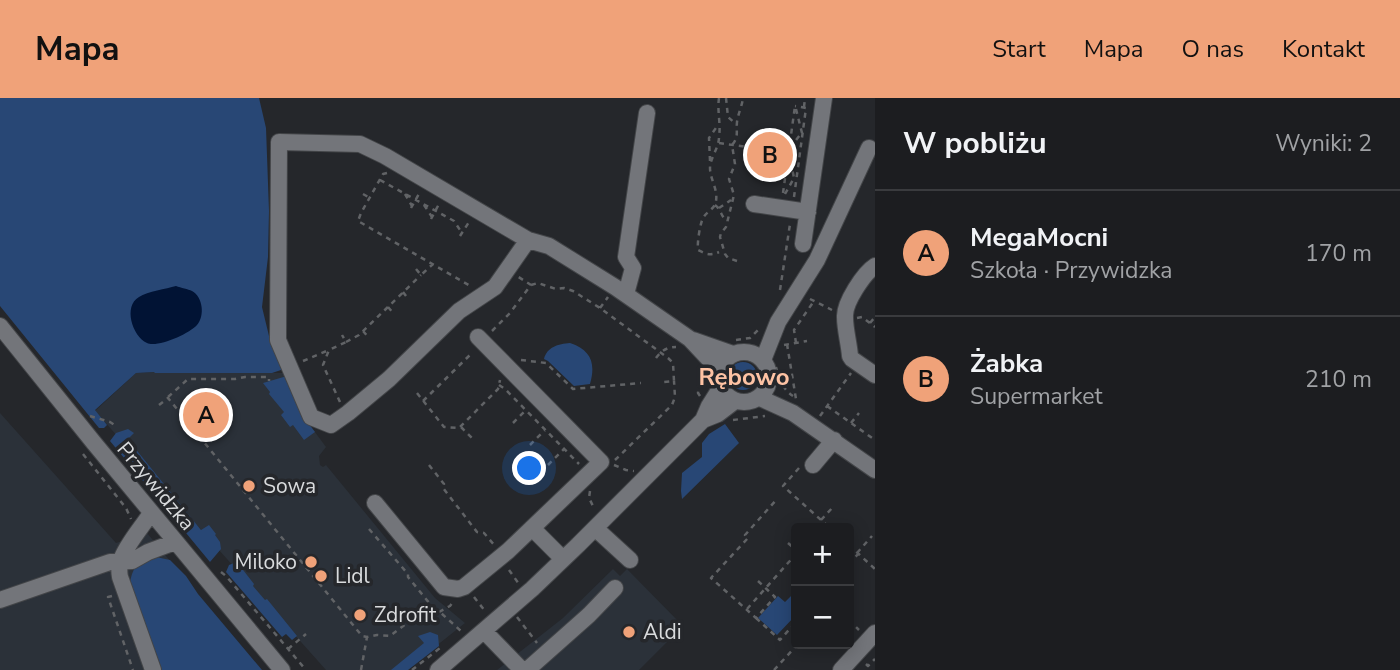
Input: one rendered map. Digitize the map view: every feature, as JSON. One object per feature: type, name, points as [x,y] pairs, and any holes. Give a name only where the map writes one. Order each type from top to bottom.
[{"type":"street","points":[[824,98],[804,237],[825,241]]},
{"type":"street","points":[[626,294],[633,268],[626,257],[647,113]]},
{"type":"street","points":[[528,240],[495,287],[460,311],[389,379],[348,413],[331,425],[312,417],[278,340],[279,142],[360,144],[385,156],[528,240],[549,246],[626,294],[720,371]]},
{"type":"street","points":[[758,363],[724,361],[719,379],[726,396],[744,403],[753,402],[766,391],[758,363],[778,322],[817,260],[869,148]]},
{"type":"street","points":[[754,204],[808,212]]},
{"type":"street","points":[[875,266],[864,275],[845,310],[850,356],[875,375]]},
{"type":"street","name":"Przywidzka","points":[[0,326],[282,670]]},
{"type":"street","points":[[375,503],[444,587],[458,589],[466,586],[508,551],[601,462],[480,339]]},
{"type":"street","points":[[686,343],[758,363],[783,397],[798,405],[834,440],[875,470]]},
{"type":"street","points":[[438,670],[563,559],[703,420],[721,387]]},
{"type":"street","points":[[760,398],[798,405]]},
{"type":"street","points":[[703,420],[718,414],[735,401]]},
{"type":"street","points":[[809,463],[834,440]]},
{"type":"street","points":[[151,513],[120,562],[120,577],[153,670]]},
{"type":"street","points":[[532,528],[563,559]]},
{"type":"street","points":[[595,528],[630,560]]},
{"type":"street","points":[[0,600],[110,562],[132,561],[176,542]]},
{"type":"street","points":[[527,670],[615,588]]},
{"type":"street","points":[[484,631],[522,670]]},
{"type":"street","points":[[841,670],[872,642]]},
{"type":"path","points":[[710,164],[719,143],[719,98]]},
{"type":"path","points":[[726,98],[729,117],[737,125]]},
{"type":"path","points":[[732,145],[738,132],[743,98]]},
{"type":"path","points":[[793,201],[806,108],[805,98]]},
{"type":"path","points":[[795,106],[804,107]]},
{"type":"path","points":[[795,106],[806,144]]},
{"type":"path","points":[[795,106],[782,200],[795,179],[789,150],[802,135]]},
{"type":"path","points":[[719,123],[709,138],[710,171],[717,206],[727,220]]},
{"type":"path","points":[[719,143],[754,148]]},
{"type":"path","points":[[732,145],[736,164],[729,179],[734,195],[720,237],[728,258],[737,261]]},
{"type":"path","points":[[468,284],[358,221],[380,180],[454,221],[461,235],[469,221]]},
{"type":"path","points":[[405,194],[412,207],[420,193]]},
{"type":"path","points":[[363,194],[370,198]]},
{"type":"path","points":[[719,252],[707,255],[698,250],[702,220],[717,206],[732,200]]},
{"type":"path","points":[[423,204],[431,218],[439,204]]},
{"type":"path","points":[[289,367],[346,342],[363,331],[433,264]]},
{"type":"path","points":[[416,269],[421,275]]},
{"type":"path","points":[[521,286],[524,281],[531,285]]},
{"type":"path","points":[[423,401],[460,365],[480,339],[502,321],[531,285],[538,283],[556,289],[564,288],[573,291],[622,324],[673,363],[675,397],[672,405],[616,460],[610,461],[626,470],[634,471]]},
{"type":"path","points":[[403,292],[410,300]]},
{"type":"path","points":[[520,301],[525,305]]},
{"type":"path","points":[[796,343],[794,330],[814,301]]},
{"type":"path","points":[[829,309],[832,302]]},
{"type":"path","points":[[388,307],[394,314]]},
{"type":"path","points":[[851,319],[862,317],[875,327]]},
{"type":"path","points":[[870,323],[875,317]]},
{"type":"path","points":[[502,321],[508,327]]},
{"type":"path","points":[[618,331],[622,324]]},
{"type":"path","points":[[363,331],[369,338]]},
{"type":"path","points":[[342,335],[346,342]]},
{"type":"path","points":[[641,347],[645,341]]},
{"type":"path","points":[[778,346],[807,341]]},
{"type":"path","points":[[656,358],[671,347],[686,343]]},
{"type":"path","points":[[787,344],[798,405]]},
{"type":"path","points":[[329,350],[324,369],[338,400],[348,413]]},
{"type":"path","points":[[417,393],[444,427],[460,428],[498,389],[500,378],[518,359],[546,363],[573,389],[641,383]]},
{"type":"path","points":[[698,393],[702,363]]},
{"type":"path","points":[[758,363],[781,384],[798,405]]},
{"type":"path","points":[[812,410],[820,415],[858,363]]},
{"type":"path","points":[[460,365],[466,371]]},
{"type":"path","points":[[159,405],[188,379],[269,377],[269,381]]},
{"type":"path","points":[[664,382],[674,381]]},
{"type":"path","points":[[440,385],[446,391]]},
{"type":"path","points":[[499,385],[588,474]]},
{"type":"path","points":[[168,398],[362,636],[390,636],[428,607]]},
{"type":"path","points":[[827,406],[875,440]]},
{"type":"path","points":[[659,407],[665,412]]},
{"type":"path","points":[[513,423],[526,410]]},
{"type":"path","points":[[851,423],[859,413]]},
{"type":"path","points":[[87,417],[91,416],[116,426]]},
{"type":"path","points":[[726,421],[769,416]]},
{"type":"path","points":[[647,419],[652,424]]},
{"type":"path","points":[[461,427],[474,440]]},
{"type":"path","points":[[530,445],[545,430]]},
{"type":"path","points":[[628,438],[633,443]]},
{"type":"path","points":[[548,466],[564,449]]},
{"type":"path","points":[[809,463],[783,486],[823,522],[834,506]]},
{"type":"path","points":[[429,466],[444,484],[442,489],[477,533],[484,533],[497,548],[497,552]]},
{"type":"path","points":[[778,499],[745,535],[748,538],[711,578],[780,640],[791,628]]},
{"type":"path","points":[[456,514],[460,510]]},
{"type":"path","points":[[369,529],[408,575],[429,604],[428,607]]},
{"type":"path","points":[[854,558],[872,536]]},
{"type":"path","points":[[788,543],[791,546]]},
{"type":"path","points":[[854,549],[874,566]]},
{"type":"path","points":[[746,610],[791,558]]},
{"type":"path","points":[[226,576],[306,670]]},
{"type":"path","points":[[756,618],[775,597],[758,581]]},
{"type":"path","points":[[466,586],[485,611]]},
{"type":"path","points":[[124,591],[108,597],[133,670]]},
{"type":"path","points":[[428,607],[442,613],[461,631]]},
{"type":"path","points":[[515,614],[545,654]]},
{"type":"path","points":[[288,649],[306,634]]},
{"type":"path","points":[[361,670],[367,638]]},
{"type":"path","points":[[774,670],[793,649]]},
{"type":"shaded area","points":[[0,98],[259,98],[266,128],[269,211],[268,257],[262,307],[269,336],[284,369],[272,373],[136,373],[95,410],[107,425],[99,428],[0,306]]},
{"type":"shaded area","points":[[176,286],[192,291],[199,298],[202,312],[200,321],[193,329],[173,339],[158,344],[147,343],[137,334],[131,321],[134,301],[147,293]]},
{"type":"shaded area","points":[[570,343],[583,349],[590,358],[590,384],[574,386],[544,359],[554,347]]},
{"type":"shaded area","points":[[743,362],[753,366],[757,376],[753,386],[743,390],[733,386],[729,376],[733,366]]},
{"type":"shaded area","points":[[136,373],[286,373],[309,424],[326,447],[319,456],[320,465],[326,465],[435,598],[465,623],[406,670],[326,670],[95,411]]},
{"type":"shaded area","points":[[287,376],[315,432],[304,440],[281,415],[284,412],[263,383]]},
{"type":"shaded area","points":[[0,413],[116,543],[147,533],[260,670],[0,670]]},
{"type":"shaded area","points":[[725,424],[739,443],[682,499],[682,473],[702,457],[702,443],[709,434]]},
{"type":"shaded area","points":[[128,429],[134,433],[126,441],[134,447],[201,530],[209,525],[216,534],[221,549],[210,562],[110,441],[116,433]]},
{"type":"shaded area","points":[[156,557],[170,560],[186,576],[262,670],[162,670],[130,583],[138,565]]},
{"type":"shaded area","points":[[234,563],[240,566],[253,586],[297,636],[292,640],[286,634],[282,637],[226,572],[229,565]]},
{"type":"shaded area","points":[[613,569],[620,576],[627,569],[678,621],[679,630],[639,670],[497,670],[563,618]]},
{"type":"shaded area","points":[[778,596],[785,602],[791,596],[791,620],[777,635],[758,618]]},
{"type":"shaded area","points":[[430,632],[438,635],[439,646],[408,670],[391,670],[424,643],[418,636]]},
{"type":"place","name":"Żabka","points":[[770,155]]},
{"type":"place","name":"MegaMocni","points":[[206,415]]},
{"type":"place","name":"Sowa","points":[[249,486]]},
{"type":"place","name":"Miloko","points":[[311,562]]},
{"type":"place","name":"Lidl","points":[[321,576]]},
{"type":"place","name":"Zdrofit","points":[[360,615]]},
{"type":"place","name":"Aldi","points":[[629,632]]},
{"type":"district","name":"Rębowo","points":[[744,377]]}]
